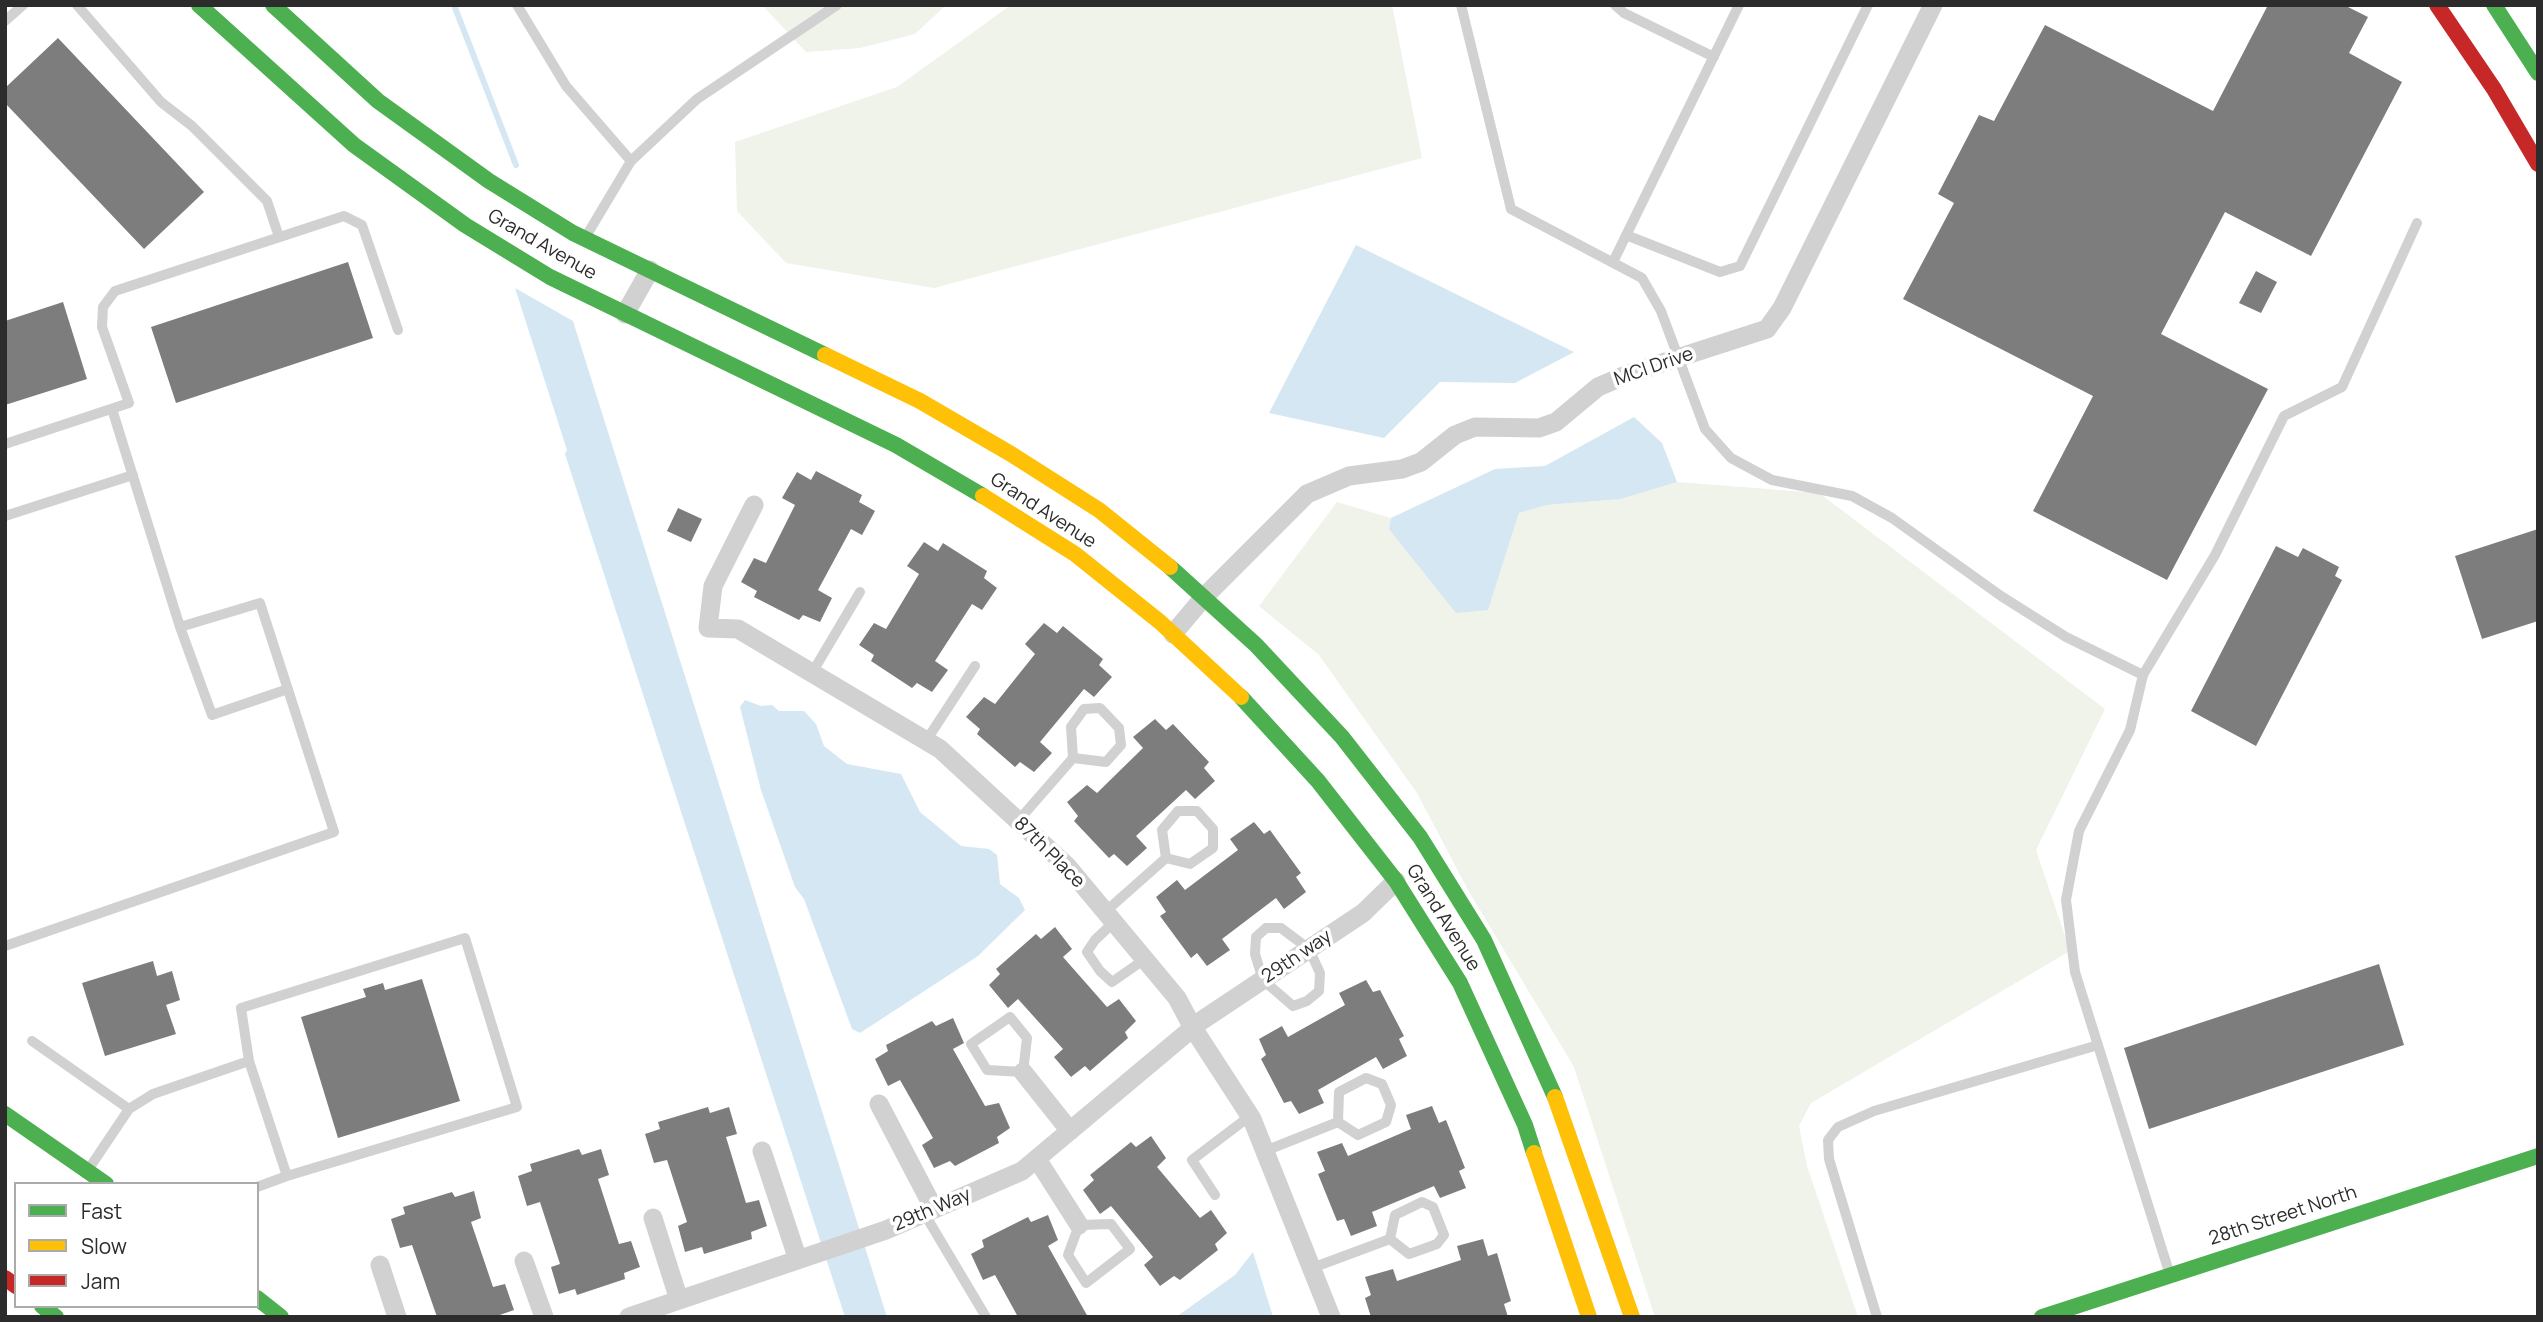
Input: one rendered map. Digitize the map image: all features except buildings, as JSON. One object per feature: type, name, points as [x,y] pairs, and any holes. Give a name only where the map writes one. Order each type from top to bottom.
[{"type":"main road","name":"Grand Avenue","points":[[273,5],[378,101],[489,181],[584,238],[920,401],[1011,454],[1098,510],[1204,597],[1256,645],[1342,737],[1432,856],[1484,940],[1549,1081],[1632,1317]]},
{"type":"main road","points":[[2437,5],[2494,89],[2538,164]]},
{"type":"main road","points":[[2494,5],[2538,73]]},
{"type":"main road","name":"Grand Avenue","points":[[203,6],[354,145],[465,225],[550,277],[897,445],[987,498],[1075,554],[1173,634],[1232,688],[1318,781],[1395,881],[1460,984],[1503,1072],[1525,1125],[1589,1317]]},
{"type":"main road","points":[[1395,881],[1432,856]]},
{"type":"main road","points":[[5,1114],[103,1182]]},
{"type":"main road","name":"28th Street North","points":[[2042,1317],[2538,1156]]},
{"type":"main road","points":[[259,1300],[281,1317]]},
{"type":"street","name":"MCI Drive","points":[[1173,634],[1204,597],[1307,494],[1349,476],[1412,465],[1455,435],[1475,428],[1539,428],[1556,422],[1598,387],[1767,329],[1782,308],[1933,5]]},
{"type":"street","points":[[625,314],[650,270]]},
{"type":"street","name":"87th Place","points":[[754,505],[713,586],[708,628],[738,629],[940,749],[1068,867],[1177,998],[1193,1028],[1250,1116],[1331,1317]]},
{"type":"street","name":"29th way","points":[[1193,1028],[1363,913],[1395,881]]},
{"type":"street","name":"29th Way","points":[[629,1317],[798,1260],[929,1211],[1022,1171],[1193,1028]]},
{"type":"street","points":[[1023,1072],[1070,1132]]},
{"type":"street","points":[[879,1104],[929,1211]]},
{"type":"street","points":[[762,1151],[798,1260]]},
{"type":"street","points":[[1037,1159],[1079,1225]]},
{"type":"street","points":[[653,1217],[679,1300]]},
{"type":"street","points":[[524,1261],[544,1317]]},
{"type":"street","points":[[380,1265],[397,1317]]},
{"type":"lane","points":[[5,21],[23,5]]},
{"type":"lane","points":[[77,5],[161,102],[202,135],[267,201],[279,237]]},
{"type":"lane","points":[[517,5],[566,86],[631,161]]},
{"type":"lane","points":[[584,238],[631,161],[697,99],[837,5]]},
{"type":"lane","points":[[1461,5],[1511,209],[1642,278],[1661,312],[1705,429],[1731,458],[1772,480],[1852,496],[1892,518],[2001,596],[2066,637],[2143,675]]},
{"type":"lane","points":[[1615,5],[1624,13],[1714,57]]},
{"type":"lane","points":[[1613,262],[1739,5]]},
{"type":"lane","points":[[1626,235],[1720,272],[1740,266],[1868,5]]},
{"type":"lane","points":[[5,444],[129,403],[102,327],[103,307],[115,291],[344,216],[362,225],[398,330]]},
{"type":"lane","points":[[2170,1275],[2075,972],[2066,900],[2079,831],[2130,730],[2143,675],[2215,555],[2284,416],[2342,387],[2417,223]]},
{"type":"lane","points":[[112,409],[180,627],[212,715],[288,689]]},
{"type":"lane","points":[[5,516],[133,475]]},
{"type":"lane","points":[[812,673],[860,592]]},
{"type":"lane","points":[[5,946],[334,832],[260,603],[180,627]]},
{"type":"lane","points":[[926,741],[975,666]]},
{"type":"lane","points":[[1018,821],[1073,758],[1071,727],[1084,709],[1100,708],[1119,728],[1121,746],[1106,762],[1073,758]]},
{"type":"lane","points":[[1178,811],[1197,811],[1213,829],[1213,848],[1189,864],[1166,858],[1162,830],[1178,811]]},
{"type":"lane","points":[[1145,959],[1112,982],[1100,971],[1087,952],[1110,917],[1166,858]]},
{"type":"lane","points":[[1266,928],[1281,928],[1309,949],[1320,972],[1319,991],[1307,1001],[1293,1006],[1263,980],[1255,954],[1256,937],[1266,928]]},
{"type":"lane","points":[[259,1186],[517,1107],[466,937],[241,1008],[249,1061],[287,1177]]},
{"type":"lane","points":[[1010,1017],[1027,1038],[1023,1072],[987,1070],[971,1044],[1010,1017]]},
{"type":"lane","points":[[32,1041],[129,1109]]},
{"type":"lane","points":[[1877,1317],[1829,1159],[1828,1140],[1838,1127],[1874,1111],[2098,1045]]},
{"type":"lane","points":[[88,1171],[129,1109],[153,1094],[249,1061]]},
{"type":"lane","points":[[1366,1078],[1382,1084],[1391,1105],[1386,1122],[1358,1135],[1338,1122],[1339,1092],[1366,1078]]},
{"type":"lane","points":[[1215,1195],[1192,1160],[1250,1116]]},
{"type":"lane","points":[[1265,1151],[1338,1122]]},
{"type":"lane","points":[[1422,1202],[1433,1207],[1444,1235],[1437,1244],[1409,1254],[1390,1239],[1395,1215],[1422,1202]]},
{"type":"lane","points":[[929,1211],[986,1317]]},
{"type":"lane","points":[[1111,1224],[1130,1249],[1086,1283],[1068,1255],[1079,1225],[1111,1224]]},
{"type":"lane","points":[[1312,1268],[1390,1239]]},
{"type":"shaded area","points":[[762,5],[946,5],[915,34],[860,48],[806,52]]},
{"type":"shaded area","points":[[1011,5],[1392,5],[1422,158],[934,288],[786,263],[737,211],[735,142],[897,87]]},
{"type":"shaded area","points":[[1677,482],[1819,493],[2105,709],[2036,850],[2070,951],[1811,1103],[1799,1126],[1807,1166],[1858,1317],[1655,1317],[1574,1067],[1468,890],[1417,793],[1319,655],[1259,606],[1337,502],[1391,518],[1389,529],[1488,609],[1519,513],[1547,505],[1621,499]]},
{"type":"water","points":[[1356,245],[1574,352],[1515,383],[1440,382],[1384,438],[1269,413]]},
{"type":"water","points":[[515,288],[573,321],[887,1317],[845,1317],[565,454],[567,450]]},
{"type":"water","points":[[1634,417],[1662,443],[1677,482],[1621,499],[1547,505],[1519,513],[1488,610],[1456,613],[1389,529],[1391,518],[1495,469],[1545,466]]},
{"type":"water","points":[[745,700],[761,706],[772,705],[779,711],[804,711],[816,724],[824,746],[847,764],[901,774],[920,812],[961,846],[989,849],[997,855],[1000,884],[1019,898],[1025,910],[978,956],[860,1033],[852,1029],[804,899],[795,887],[761,790],[740,707]]},
{"type":"water","points":[[1253,1252],[1273,1317],[1176,1317],[1235,1275]]},
{"type":"waterway","points":[[454,5],[516,165]]},
{"type":"traffic: fast","points":[[199,5],[354,145],[465,225],[550,277],[896,445],[983,496]]},
{"type":"traffic: fast","points":[[273,5],[378,101],[489,181],[573,233],[825,355]]},
{"type":"traffic: fast","points":[[2494,5],[2538,73]]},
{"type":"traffic: fast","points":[[1170,567],[1256,645],[1342,737],[1420,837],[1484,940],[1555,1097]]},
{"type":"traffic: fast","points":[[1241,697],[1318,781],[1396,881],[1460,983],[1525,1125],[1534,1153]]},
{"type":"traffic: fast","points":[[5,1114],[103,1182]]},
{"type":"traffic: fast","points":[[2042,1317],[2538,1156]]},
{"type":"traffic: fast","points":[[259,1300],[281,1317]]},
{"type":"traffic: fast","points":[[45,1308],[56,1317]]},
{"type":"traffic: slow","points":[[825,355],[920,401],[1011,454],[1099,510],[1170,567]]},
{"type":"traffic: slow","points":[[983,496],[1075,554],[1160,622],[1241,697]]},
{"type":"traffic: slow","points":[[1555,1097],[1632,1317]]},
{"type":"traffic: slow","points":[[1534,1153],[1589,1317]]},
{"type":"traffic: jam","points":[[2437,5],[2494,89],[2538,164]]},
{"type":"traffic: jam","points":[[5,1278],[14,1285]]}]
